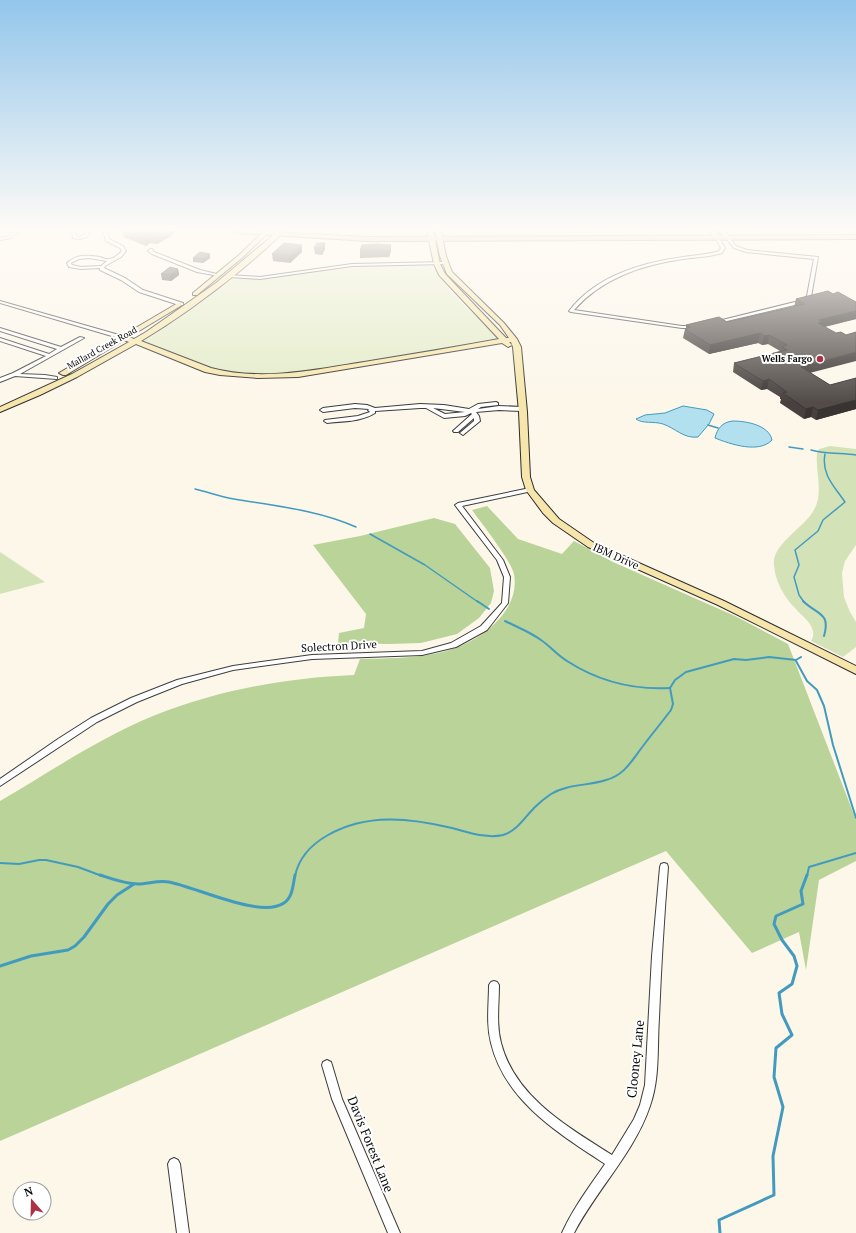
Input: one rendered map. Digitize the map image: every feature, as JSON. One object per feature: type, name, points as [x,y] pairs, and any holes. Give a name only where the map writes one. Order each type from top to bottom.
[{"type":"street","points":[[137,289],[181,304]]},
{"type":"street","name":"Mallard Creek Road","points":[[0,403],[55,378],[181,304],[201,289]]},
{"type":"street","points":[[193,303],[192,300],[207,289]]},
{"type":"street","name":"Mallard Creek Road","points":[[0,410],[30,398],[136,341],[212,289]]},
{"type":"street","points":[[454,289],[517,354]]},
{"type":"street","name":"IBM Drive","points":[[465,289],[502,324],[514,339],[517,347],[522,406],[525,473],[530,490],[546,511],[556,521],[591,545],[721,603],[840,662],[856,667]]},
{"type":"street","points":[[596,289],[587,294],[571,311],[682,327],[698,327]]},
{"type":"street","points":[[710,324],[805,301],[809,296],[810,289]]},
{"type":"street","points":[[0,302],[136,341],[208,370],[220,373],[258,376],[298,375],[514,339]]},
{"type":"street","points":[[1,330],[61,349]]},
{"type":"street","points":[[0,338],[49,355]]},
{"type":"street","points":[[0,380],[15,374],[82,338]]},
{"type":"street","points":[[15,374],[48,376],[55,378]]},
{"type":"street","points":[[323,410],[368,406],[372,408],[371,410],[373,412],[365,416],[327,421]]},
{"type":"street","points":[[371,410],[424,406],[444,407],[473,413]]},
{"type":"street","points":[[424,406],[444,416],[522,406]]},
{"type":"street","points":[[456,431],[477,421],[473,413]]},
{"type":"street","points":[[463,433],[467,425]]},
{"type":"street","name":"Solectron Drive","points":[[0,783],[61,740],[94,720],[156,691],[194,678],[233,668],[312,657],[422,653],[460,642],[484,628],[505,603],[507,577],[500,560],[458,505],[530,490]]},
{"type":"street","points":[[840,662],[856,670]]},
{"type":"street","name":"IBM Drive","points":[[840,662],[856,674]]},
{"type":"street","name":"Clooney Lane","points":[[568,1233],[589,1196],[626,1144],[646,1104],[649,1084],[664,867]]},
{"type":"street","points":[[494,985],[494,1028],[496,1044],[503,1063],[514,1084],[527,1100],[544,1114],[613,1162]]},
{"type":"street","name":"Davis Forest Lane","points":[[327,1065],[337,1099],[394,1233]]},
{"type":"street","points":[[174,1164],[183,1233]]},
{"type":"green space","points":[[218,289],[449,289],[464,305],[500,338],[497,340],[391,359],[284,375],[240,374],[208,368],[142,341]]},
{"type":"green space","points":[[830,446],[856,449],[856,545],[845,561],[842,573],[844,597],[856,622],[856,647],[843,657],[811,641],[813,637],[813,630],[806,619],[791,604],[784,594],[778,583],[774,565],[774,558],[783,543],[804,523],[814,510],[817,503],[819,489],[817,453],[819,449]]},
{"type":"green space","points":[[487,506],[518,539],[562,554],[574,541],[613,562],[735,616],[788,644],[856,820],[856,861],[819,880],[806,970],[799,932],[752,953],[666,851],[0,1141],[0,801],[113,734],[177,707],[227,692],[277,682],[354,675],[360,659],[398,658],[435,654],[470,642],[486,631],[500,618],[510,603],[515,586],[514,574],[507,560],[472,510]]},
{"type":"green space","points":[[434,518],[455,524],[490,568],[494,591],[491,603],[479,618],[457,634],[421,643],[338,643],[339,633],[364,628],[366,614],[313,545],[360,536]]},
{"type":"green space","points":[[0,552],[45,582],[0,594]]},
{"type":"water","points":[[683,406],[707,410],[714,414],[709,424],[698,437],[684,435],[663,424],[639,421],[636,419],[645,415],[665,413]]},
{"type":"water","points":[[733,421],[750,423],[762,427],[770,435],[772,440],[766,444],[752,447],[736,445],[715,438],[717,432],[723,424]]},
{"type":"building","name":"Wells Fargo","points":[[828,291],[833,294],[838,292],[856,302],[856,311],[819,320],[823,322],[818,323],[836,333],[841,332],[846,335],[856,332],[856,352],[801,367],[830,385],[856,378],[856,400],[818,410],[813,407],[806,409],[783,393],[787,392],[769,379],[763,381],[734,363],[787,350],[782,347],[787,345],[769,335],[764,336],[760,333],[710,345],[685,329],[690,327],[686,325],[719,317],[727,322],[805,304],[796,299]]},
{"type":"waterway","points":[[708,425],[718,428]]},
{"type":"waterway","points":[[789,447],[803,449]]},
{"type":"waterway","points":[[811,450],[856,455]]},
{"type":"waterway","points":[[804,602],[799,595],[794,577],[799,565],[795,550],[818,531],[823,520],[845,502],[829,480],[825,468],[825,454]]},
{"type":"waterway","points":[[195,489],[229,498],[281,506],[327,516],[356,527]]},
{"type":"waterway","points":[[370,534],[425,565],[478,602]]},
{"type":"waterway","points":[[477,601],[489,609]]},
{"type":"waterway","points":[[804,602],[824,618],[826,622],[824,636]]},
{"type":"waterway","points":[[505,621],[537,637],[563,659],[591,674],[630,686],[670,688]]},
{"type":"waterway","points":[[670,688],[675,680],[686,672],[734,659],[746,660],[769,657],[796,660],[801,657]]},
{"type":"waterway","points":[[796,661],[807,681],[817,690],[824,706],[833,745],[856,818]]},
{"type":"waterway","points":[[295,876],[303,857],[312,847],[328,835],[358,823],[373,820],[405,820],[452,828],[484,836],[497,836],[508,833],[517,827],[536,806],[551,794],[564,788],[613,778],[623,771],[671,710],[673,704],[670,688]]},
{"type":"waterway","points":[[807,876],[809,867],[856,853]]},
{"type":"waterway","points":[[0,863],[19,864],[46,860],[78,867],[102,876]]},
{"type":"waterway","points":[[100,875],[134,884]]},
{"type":"waterway","points":[[134,884],[161,881],[169,882],[245,905],[274,907],[284,903],[289,897],[295,875]]},
{"type":"waterway","points":[[720,1233],[719,1220],[774,1195],[773,1156],[783,1107],[774,1077],[776,1048],[792,1035],[782,1014],[779,993],[792,984],[797,966],[794,956],[782,940],[774,924],[776,916],[803,904],[801,891],[807,875]]},
{"type":"waterway","points":[[0,966],[31,956],[68,950],[75,946],[84,937],[108,904],[117,895],[134,884]]},
{"type":"place","name":"Wells Fargo","points":[[820,359]]}]
